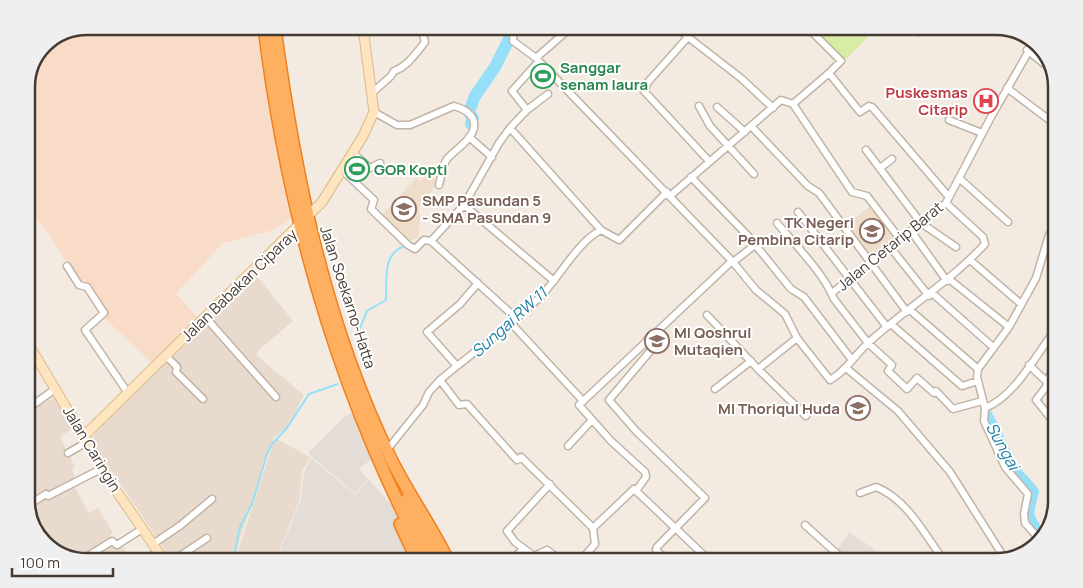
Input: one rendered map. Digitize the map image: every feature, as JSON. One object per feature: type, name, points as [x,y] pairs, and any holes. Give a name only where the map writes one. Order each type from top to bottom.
[{"type":"highway","name":"Jalan Soekarno-Hatta","points":[[265,35],[273,96],[323,307],[350,390],[387,478],[412,521]]},
{"type":"highway","name":"Jalan Soekarno-Hatta","points":[[276,35],[303,223],[341,337],[387,450],[444,553]]},
{"type":"highway","name":"Jalan Soekarno-Hatta","points":[[323,307],[324,328],[338,372],[394,513],[414,553]]},
{"type":"highway","points":[[392,460],[424,553]]},
{"type":"highway","points":[[412,521],[433,553]]},
{"type":"street","name":"Jalan Babakan Ciparay","points":[[85,439],[128,393],[303,223],[322,202],[353,153],[374,112],[373,92],[364,35]]},
{"type":"street","points":[[373,92],[394,71],[400,69],[418,50],[425,42],[423,35]]},
{"type":"street","points":[[514,35],[513,41],[538,60],[733,262],[756,290],[785,314],[797,338],[829,380],[846,368],[868,343],[948,280],[970,260],[984,244],[985,239],[948,200],[872,107],[869,106],[860,112],[829,73]]},
{"type":"street","points":[[527,110],[512,91],[538,60],[563,35]]},
{"type":"street","points":[[685,35],[742,80],[773,108]]},
{"type":"street","points":[[793,104],[841,61],[815,35]]},
{"type":"street","points":[[688,37],[648,82],[644,91],[706,159]]},
{"type":"street","name":"Jalan Cetarip Barat","points":[[832,293],[871,264],[948,200],[1029,47]]},
{"type":"street","points":[[1027,50],[1041,62]]},
{"type":"street","points":[[1007,88],[1048,119]]},
{"type":"street","points":[[431,241],[464,206],[510,128],[527,110],[548,94]]},
{"type":"street","points":[[510,128],[601,230],[620,240],[668,194],[691,177],[706,159],[752,127],[781,100],[793,104],[852,192],[867,196],[900,239]]},
{"type":"street","points":[[699,106],[706,121],[754,174]]},
{"type":"street","points":[[374,112],[397,125],[410,125],[438,112],[457,107],[469,114],[473,120],[474,129],[470,137],[446,160],[439,185]]},
{"type":"street","points":[[717,107],[745,132]]},
{"type":"street","points":[[949,120],[982,133]]},
{"type":"street","points":[[752,127],[804,182],[819,193],[871,264],[909,311],[978,369]]},
{"type":"street","points":[[470,137],[492,157]]},
{"type":"street","points":[[866,150],[921,223],[956,247]]},
{"type":"street","points":[[353,153],[370,168],[380,163]]},
{"type":"street","points":[[880,168],[892,158]]},
{"type":"street","points":[[342,170],[374,200],[371,209],[411,248],[416,248],[424,240],[431,241],[517,318]]},
{"type":"street","points":[[691,177],[756,245],[791,290],[804,297],[852,360]]},
{"type":"street","points":[[959,178],[1008,222]]},
{"type":"street","points":[[464,206],[554,281]]},
{"type":"street","points":[[798,212],[889,326],[962,386],[978,381]]},
{"type":"street","points":[[777,223],[832,293],[834,299],[868,343],[892,366],[888,371],[903,387],[907,389],[917,378],[934,393],[936,391],[953,409],[982,400]]},
{"type":"street","points":[[387,450],[423,405],[429,392],[440,380],[517,318],[554,281],[589,238],[601,230]]},
{"type":"street","points":[[911,231],[948,280],[1009,327]]},
{"type":"street","points":[[1035,535],[1025,523],[1024,514],[1028,494],[1005,467],[984,421],[978,369],[1009,327],[1022,304],[1036,278],[1048,242]]},
{"type":"street","points":[[593,528],[618,506],[632,490],[636,491],[646,478],[645,472],[580,406],[647,340],[733,262],[756,245]]},
{"type":"street","points":[[890,247],[930,294],[993,347]]},
{"type":"street","points":[[970,260],[1022,304]]},
{"type":"street","points":[[67,266],[79,285],[87,287],[104,313],[103,317],[84,330],[128,393]]},
{"type":"street","points":[[457,366],[427,332],[460,304],[478,283]]},
{"type":"street","points":[[707,316],[806,416]]},
{"type":"street","points":[[206,318],[276,397]]},
{"type":"street","points":[[511,323],[583,401]]},
{"type":"street","points":[[758,369],[797,338]]},
{"type":"street","points":[[647,340],[652,350],[609,400],[636,431],[705,498],[691,514],[674,528],[656,549],[660,553]]},
{"type":"street","points":[[984,408],[993,405],[1008,391],[1048,340]]},
{"type":"street","name":"Jalan Caringin","points":[[35,355],[156,552]]},
{"type":"street","points":[[166,356],[177,367],[175,371],[203,399]]},
{"type":"street","points":[[715,390],[751,361]]},
{"type":"street","points":[[1029,365],[1047,382],[1046,387],[1036,400],[1048,415]]},
{"type":"street","points":[[846,368],[898,411],[950,472],[1001,553]]},
{"type":"street","points":[[440,380],[459,405],[467,404],[517,460],[521,457],[593,528],[596,544],[588,553]]},
{"type":"street","points":[[35,403],[55,388]]},
{"type":"street","points":[[568,446],[592,420]]},
{"type":"street","points":[[68,453],[85,439]]},
{"type":"street","points":[[35,501],[103,468]]},
{"type":"street","points":[[529,553],[523,549],[507,531],[550,484]]},
{"type":"street","points":[[860,493],[876,487],[890,493],[899,501],[938,553]]},
{"type":"street","points":[[636,491],[701,553]]},
{"type":"street","points":[[156,552],[181,525],[212,499]]},
{"type":"street","points":[[805,525],[836,553]]},
{"type":"street","points":[[93,553],[112,542],[118,545],[142,529]]},
{"type":"street","points":[[184,553],[207,538]]},
{"type":"street","points":[[519,553],[523,549]]},
{"type":"shaded area","points":[[87,35],[259,35],[291,218],[274,230],[223,243],[176,294],[199,319],[153,364],[104,318],[47,232],[35,217],[35,83],[40,64],[53,48],[67,39]]},
{"type":"shaded area","name":"SMP Pasundan 5 - SMA Pasundan 9","points":[[426,174],[439,181],[419,207],[418,238],[410,241],[381,216],[416,178],[421,181]]},
{"type":"shaded area","name":"TK Negeri Pembina Citarip","points":[[872,205],[897,238],[871,258],[846,225]]},
{"type":"shaded area","points":[[256,275],[293,321],[260,349],[256,355],[304,395],[288,427],[274,437],[235,553],[167,553],[90,439],[208,319]]},
{"type":"shaded area","name":"MI Thoriqul Huda","points":[[859,395],[870,404],[856,420],[846,411]]},
{"type":"shaded area","points":[[56,396],[73,428],[60,437],[75,467],[72,470],[77,482],[73,484],[89,513],[98,508],[113,533],[110,535],[116,546],[121,543],[126,553],[87,553],[64,548],[48,535],[40,524],[35,505],[35,408]]},
{"type":"shaded area","points":[[353,412],[373,458],[359,469],[368,479],[355,494],[308,453],[343,418]]},
{"type":"shaded area","points":[[275,438],[310,457],[302,472],[299,501],[279,553],[237,553]]},
{"type":"shaded area","points":[[311,458],[355,495],[369,480],[393,506],[412,553],[280,553],[301,499],[304,472]]},
{"type":"shaded area","points":[[849,532],[878,553],[838,553],[836,551]]},
{"type":"green space","points":[[818,35],[870,35],[844,61]]},
{"type":"waterway","points":[[471,124],[473,118],[469,112],[475,96],[495,67],[511,35]]},
{"type":"waterway","points":[[357,335],[367,311],[386,300],[386,276],[389,261],[392,255],[405,246]]},
{"type":"waterway","points":[[140,387],[153,375]]},
{"type":"waterway","points":[[235,553],[240,527],[252,504],[267,454],[272,444],[287,428],[309,394],[338,384]]},
{"type":"waterway","name":"Sungai","points":[[986,414],[1014,471],[1021,478]]},
{"type":"waterway","name":"Sungai","points":[[1023,480],[1033,492],[1028,512],[1030,521],[1038,532]]},
{"type":"place","name":"Sanggar senam laura","points":[[543,76]]},
{"type":"place","name":"Puskesmas Citarip","points":[[986,101]]},
{"type":"place","name":"GOR Kopti","points":[[357,169]]},
{"type":"place","name":"SMP Pasundan 5 - SMA Pasundan 9","points":[[404,209]]},
{"type":"place","name":"TK Negeri Pembina Citarip","points":[[872,231]]},
{"type":"place","name":"MI Qoshrul Mutaqien","points":[[657,341]]},
{"type":"place","name":"MI Thoriqul Huda","points":[[858,408]]},
{"type":"water label","name":"Sungai RW 11","points":[[509,322]]}]
